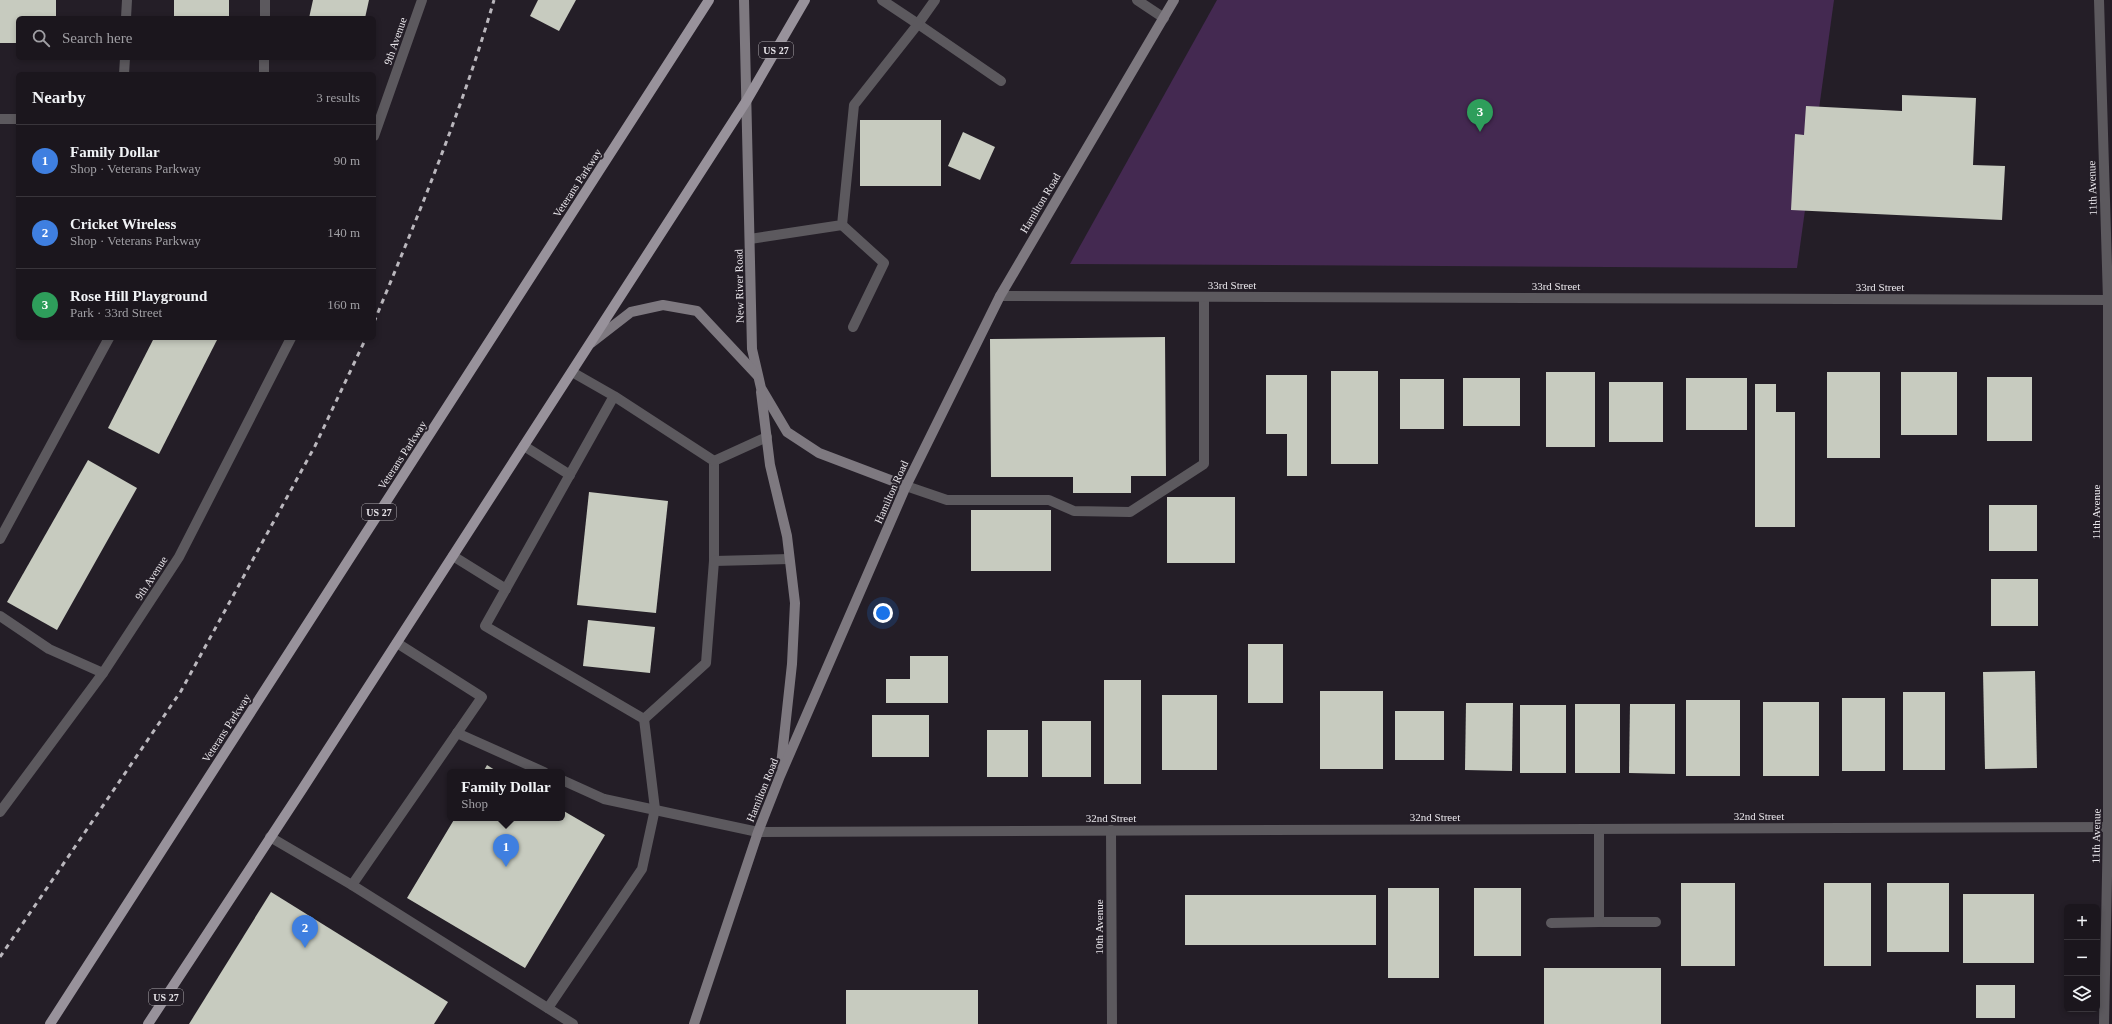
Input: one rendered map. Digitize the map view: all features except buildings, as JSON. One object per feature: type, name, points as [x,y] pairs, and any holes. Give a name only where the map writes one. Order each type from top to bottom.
[{"type":"main road","name":"Veterans Parkway","points":[[50,1024],[709,0]]},
{"type":"main road","name":"US 27","points":[[148,1024],[453,556],[747,100],[805,0]]},
{"type":"street","points":[[126,16],[127,0]]},
{"type":"street","points":[[265,0],[265,16]]},
{"type":"street","name":"9th Avenue","points":[[377,122],[422,0]]},
{"type":"street","name":"New River Road","points":[[744,0],[752,349],[761,388],[788,432],[819,453],[906,486]]},
{"type":"street","points":[[882,0],[1000,81]]},
{"type":"street","points":[[842,225],[854,105],[935,0]]},
{"type":"street","points":[[1137,0],[1164,18]]},
{"type":"street","name":"Hamilton Road","points":[[694,1024],[758,832],[780,776],[906,486],[1000,296],[1174,0]]},
{"type":"street","name":"11th Avenue","points":[[2099,0],[2110,300],[2110,827],[2104,1024]]},
{"type":"street","points":[[124,72],[125,60]]},
{"type":"street","points":[[264,60],[264,72]]},
{"type":"street","points":[[0,119],[16,119]]},
{"type":"street","points":[[750,239],[842,225]]},
{"type":"street","points":[[842,225],[884,262],[853,327]]},
{"type":"street","name":"33rd Street","points":[[1000,296],[2110,300]]},
{"type":"street","points":[[906,486],[947,500],[1049,500],[1074,511],[1130,512],[1204,464],[1204,297]]},
{"type":"street","points":[[591,343],[631,312],[663,304],[696,311],[758,376]]},
{"type":"street","points":[[0,539],[108,340]]},
{"type":"street","name":"9th Avenue","points":[[0,812],[4,800],[103,673],[179,557],[291,340]]},
{"type":"street","points":[[572,372],[614,396],[714,461]]},
{"type":"street","points":[[761,388],[770,465],[787,536],[795,603],[792,664],[780,776]]},
{"type":"street","points":[[614,396],[485,626],[644,718]]},
{"type":"street","points":[[714,461],[767,437]]},
{"type":"street","points":[[524,446],[570,475]]},
{"type":"street","points":[[644,718],[706,663],[714,561],[714,461]]},
{"type":"street","points":[[453,556],[506,589]]},
{"type":"street","points":[[714,561],[789,559]]},
{"type":"street","points":[[0,616],[49,649],[103,673]]},
{"type":"street","points":[[352,885],[482,697],[397,642]]},
{"type":"street","points":[[548,1008],[642,869],[655,809],[644,718]]},
{"type":"street","points":[[457,733],[537,769]]},
{"type":"street","name":"32nd Street","points":[[565,781],[604,799],[758,832],[2110,827]]},
{"type":"street","points":[[1599,828],[1599,922]]},
{"type":"street","name":"10th Avenue","points":[[1111,830],[1112,1024]]},
{"type":"street","points":[[270,837],[352,885],[574,1024]]},
{"type":"street","points":[[1551,923],[1656,922]]},
{"type":"shaded area","points":[[1217,0],[1834,0],[1797,268],[1070,264]]},
{"type":"railway","points":[[376,317],[423,203],[454,122],[494,0]]},
{"type":"railway","points":[[0,957],[181,691],[315,446],[365,340]]},
{"type":"place","name":"Rose Hill Playground","points":[[1480,132]]},
{"type":"place","name":"Family Dollar","points":[[506,867]]},
{"type":"place","name":"Cricket Wireless","points":[[305,948]]}]
